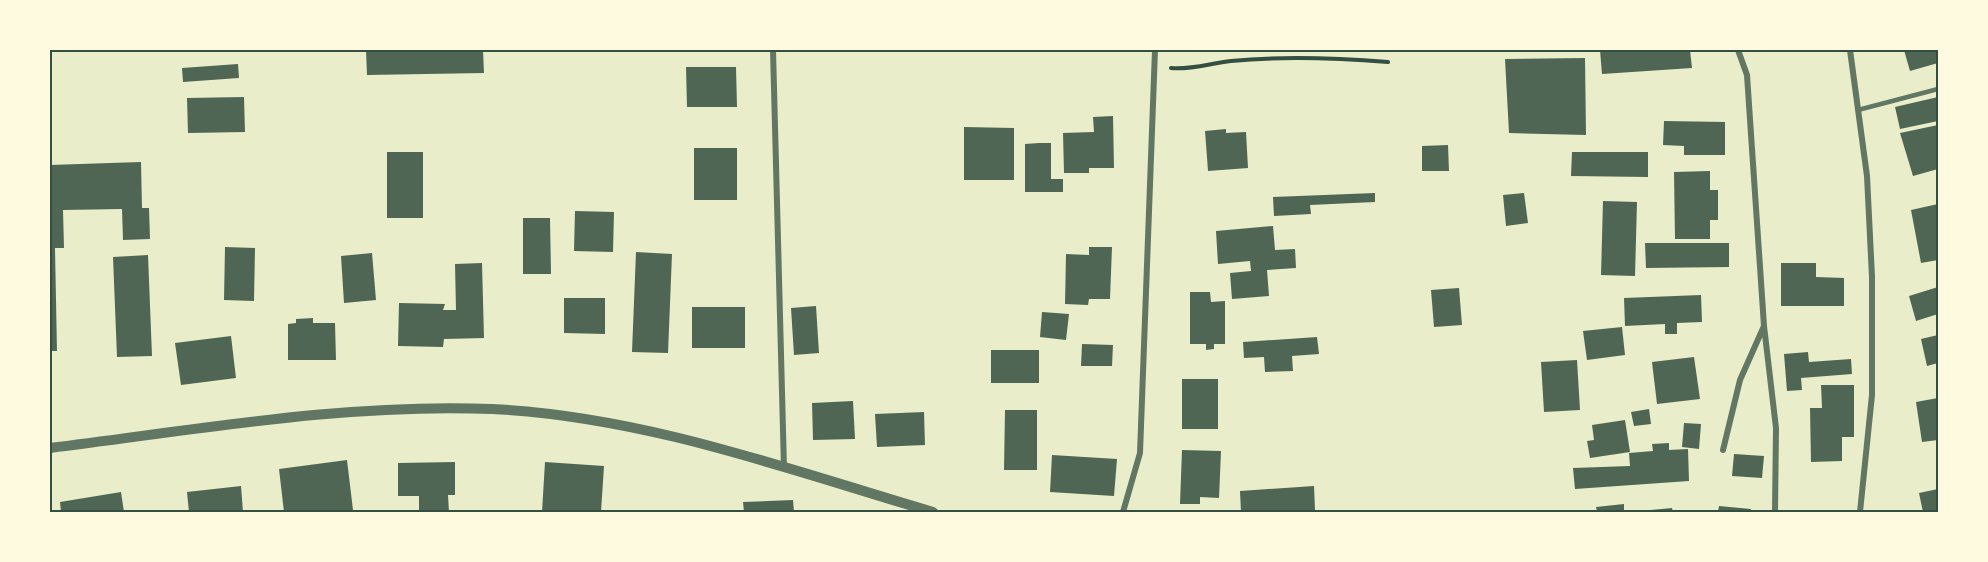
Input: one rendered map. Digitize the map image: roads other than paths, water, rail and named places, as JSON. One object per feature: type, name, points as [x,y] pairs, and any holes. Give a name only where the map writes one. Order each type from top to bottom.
[{"type":"street","points":[[773,50],[784,468]]},
{"type":"street","points":[[1123,513],[1140,453],[1155,50]]},
{"type":"street","points":[[1738,50],[1747,75],[1764,326],[1776,428],[1775,513]]},
{"type":"street","points":[[1850,50],[1867,176],[1872,277],[1872,395],[1860,513]]},
{"type":"street","points":[[1723,450],[1740,380],[1764,326]]},
{"type":"street","points":[[50,448],[351,411],[492,410],[589,420],[702,444],[933,513]]},
{"type":"lane","points":[[1858,110],[1938,89]]}]
